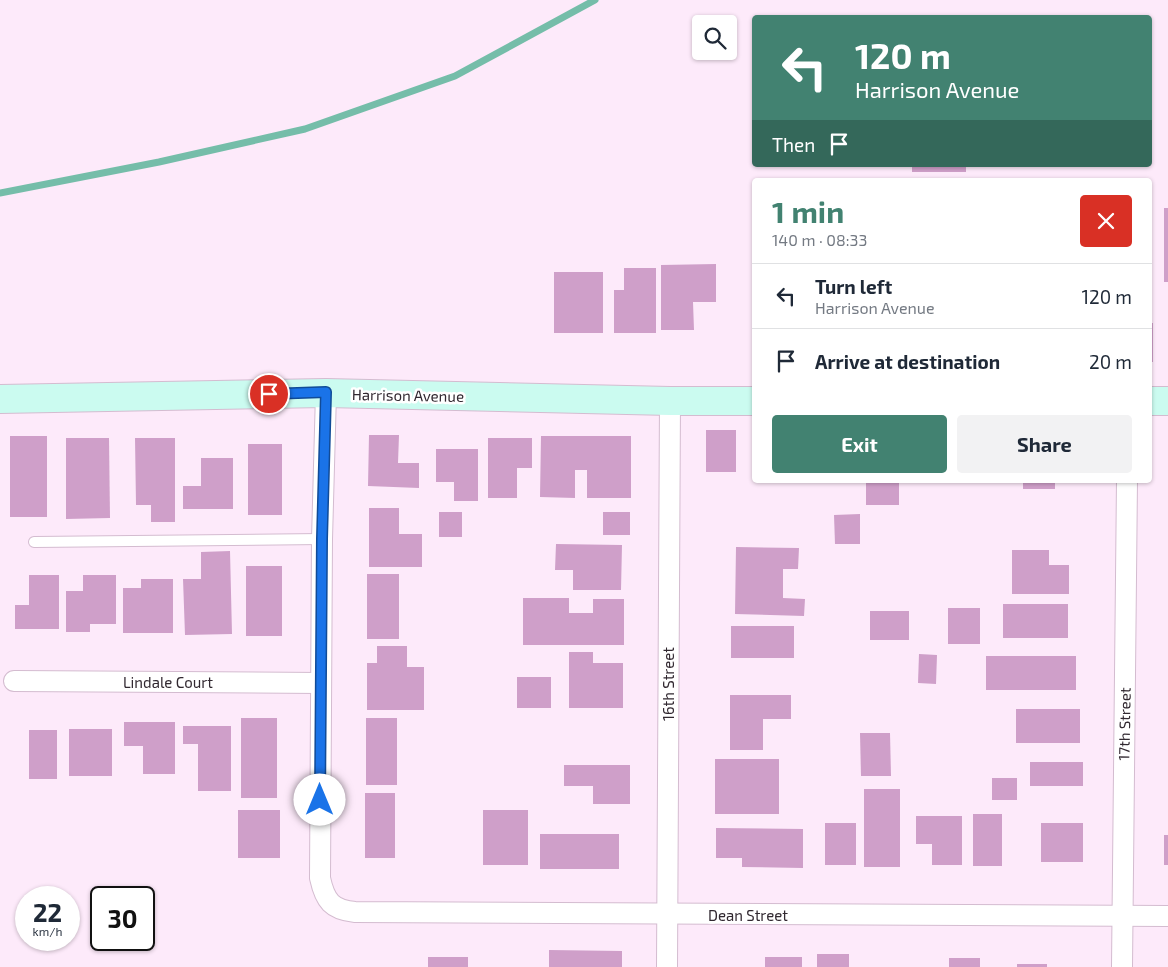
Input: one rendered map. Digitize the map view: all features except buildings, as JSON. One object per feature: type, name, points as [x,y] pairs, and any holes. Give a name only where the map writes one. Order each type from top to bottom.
[{"type":"main road","name":"Harrison Avenue","points":[[0,398],[326,392],[670,401],[752,401]]},
{"type":"main road","points":[[1152,401],[1168,401]]},
{"type":"street","points":[[321,683],[326,392]]},
{"type":"street","name":"16th Street","points":[[667,967],[670,401]]},
{"type":"street","name":"17th Street","points":[[1122,967],[1127,483]]},
{"type":"street","name":"Lindale Court","points":[[14,681],[321,683]]},
{"type":"street","name":"Dean Street","points":[[321,683],[320,878],[322,890],[330,904],[345,911],[667,915],[1168,916]]},
{"type":"lane","points":[[34,542],[322,539]]},
{"type":"waterway","points":[[0,193],[159,162],[305,129],[455,76],[595,0]]},
{"type":"route","points":[[269,394],[326,392],[322,539],[320,800]]}]
